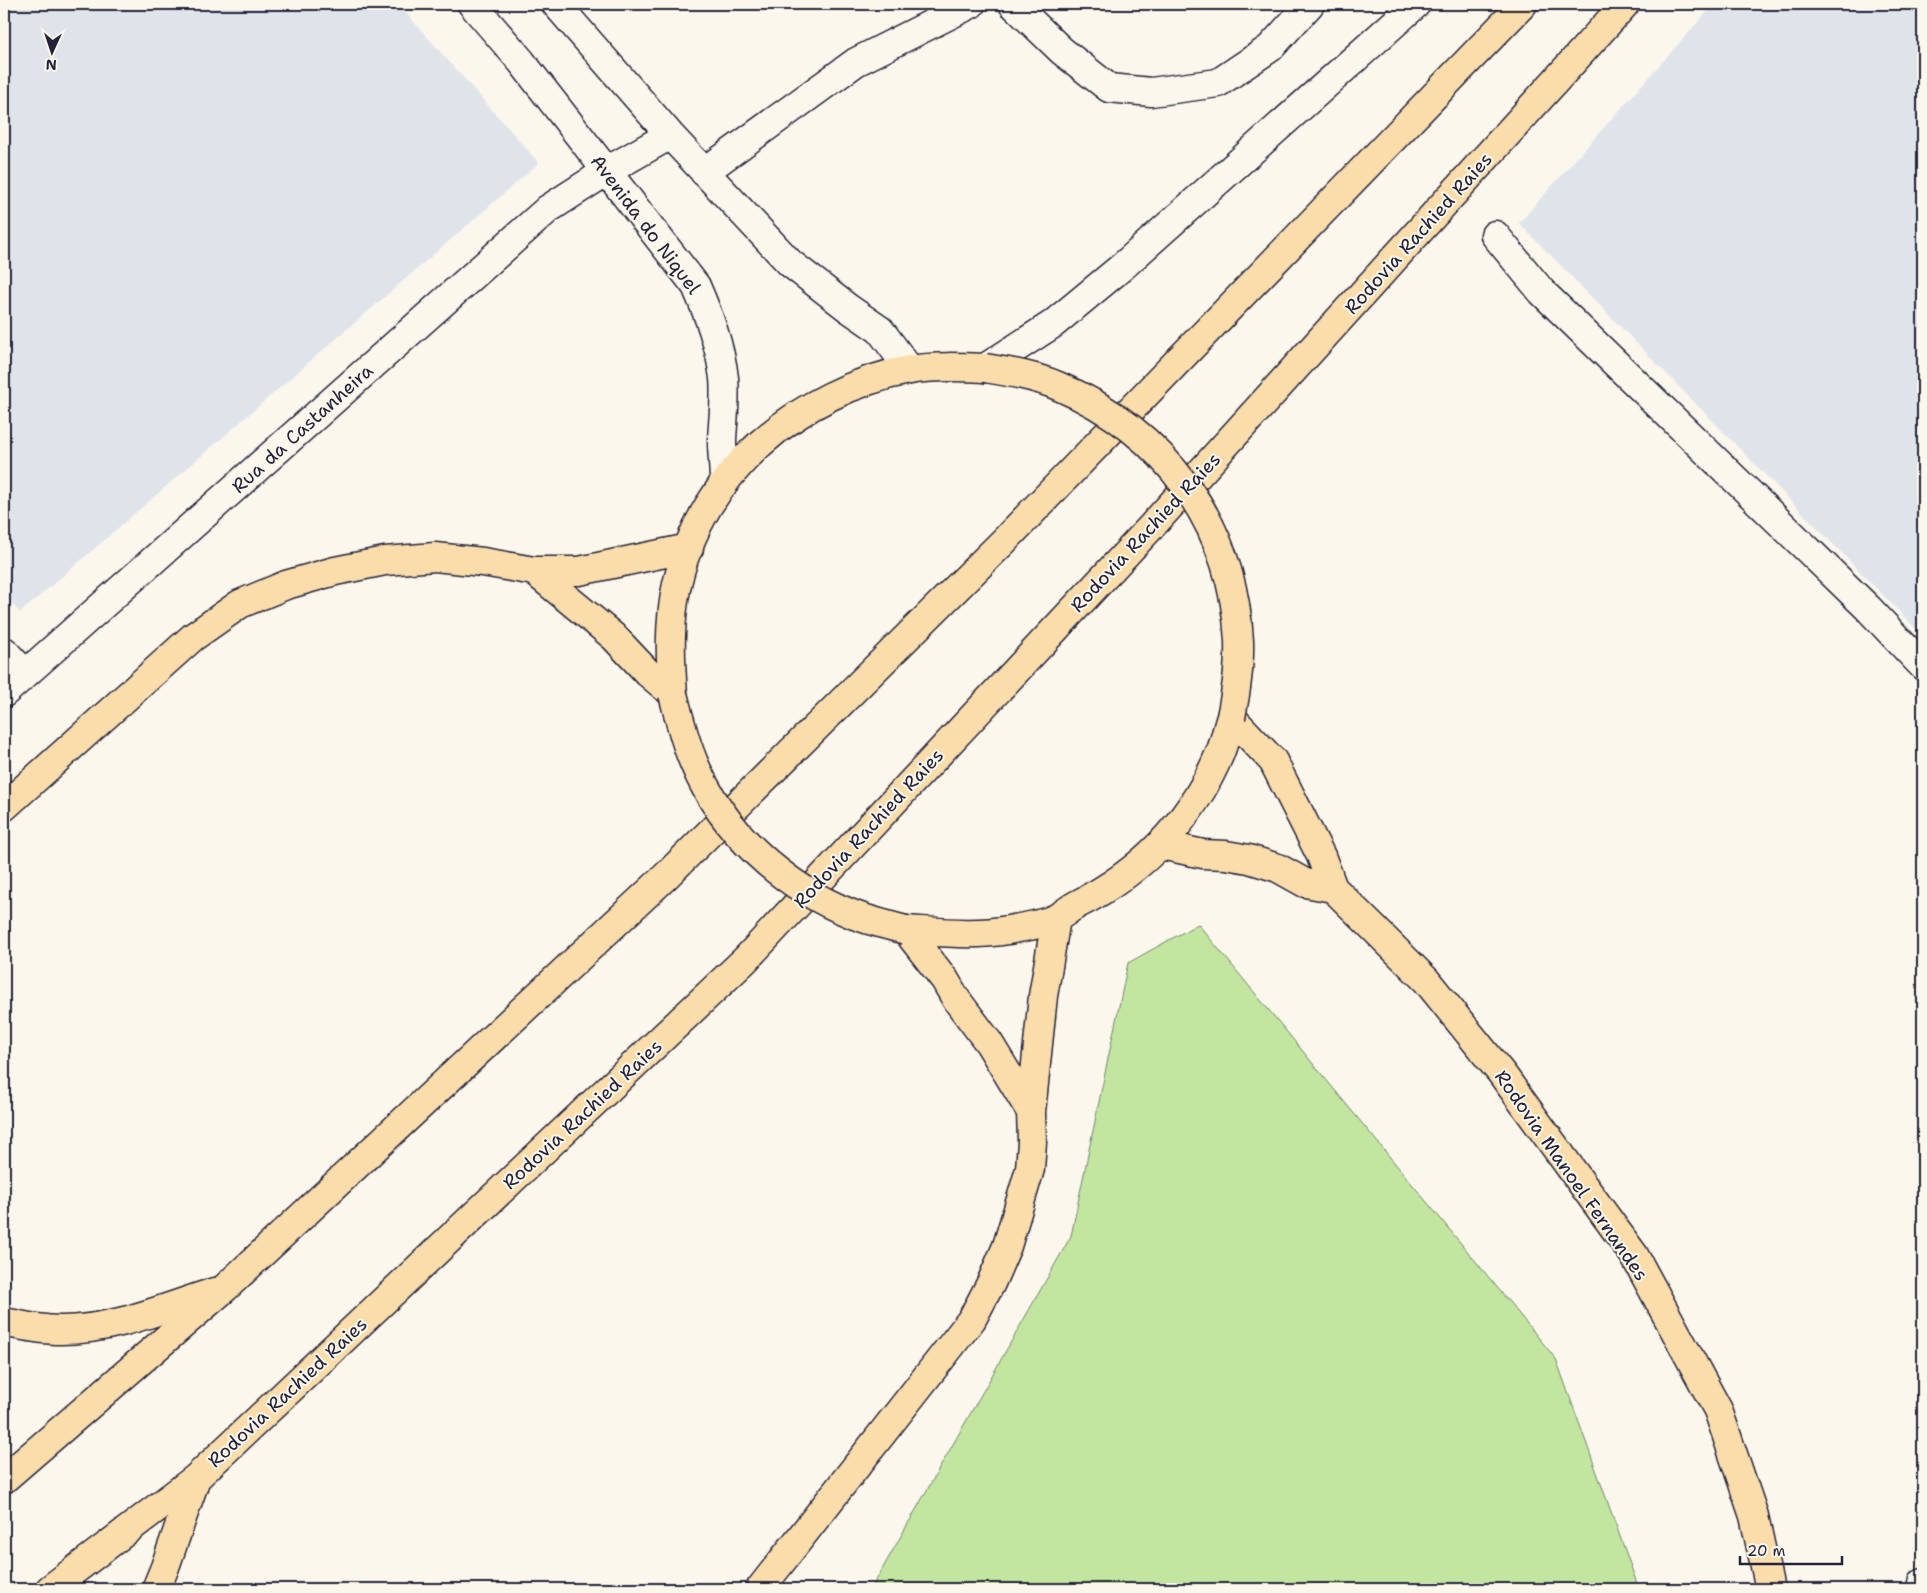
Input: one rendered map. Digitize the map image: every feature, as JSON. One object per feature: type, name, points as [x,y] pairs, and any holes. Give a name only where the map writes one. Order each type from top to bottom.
[{"type":"main road","points":[[4,1479],[225,1288],[665,877],[1003,542],[1524,4]]},
{"type":"main road","name":"Rodovia Rachied Raies","points":[[50,1589],[196,1478],[745,960],[1151,527],[1625,4]]},
{"type":"main road","points":[[947,367],[985,368],[1022,374],[1057,386],[1090,401],[1114,416],[1151,445],[1176,472],[1198,502],[1215,535],[1228,570],[1236,606],[1239,643],[1238,680],[1231,716],[1220,752],[1204,785],[1185,816],[1161,845],[1133,870],[1103,891],[1070,908],[1056,919],[1007,930],[961,933],[906,930],[852,914],[818,898],[787,878],[758,855],[733,827],[712,797],[694,764],[682,730],[673,694],[670,656],[672,619],[678,583],[689,548],[704,514],[724,483],[748,454],[776,430],[806,408],[839,391],[874,378],[910,370],[947,367]]},
{"type":"main road","points":[[4,807],[193,637],[240,604],[286,585],[335,570],[385,561],[435,557],[483,562],[534,571],[579,571],[689,548]]},
{"type":"main road","points":[[534,571],[614,637],[648,674],[673,694]]},
{"type":"main road","name":"Rodovia Manoel Fernandes","points":[[1231,716],[1273,761],[1321,856],[1333,888],[1426,980],[1502,1074],[1634,1255],[1718,1410],[1754,1516],[1770,1589]]},
{"type":"main road","points":[[1161,845],[1203,854],[1249,859],[1278,868],[1305,883],[1333,888]]},
{"type":"main road","points":[[760,1589],[972,1319],[991,1283],[1020,1207],[1030,1169],[1032,1142],[1031,1112],[1043,996],[1056,919]]},
{"type":"main road","points":[[906,930],[945,980],[989,1043],[1031,1112]]},
{"type":"main road","points":[[4,1322],[27,1327],[60,1330],[93,1328],[126,1321],[225,1288]]},
{"type":"main road","points":[[156,1589],[166,1567],[196,1478]]},
{"type":"street","name":"Avenida do Niquel","points":[[472,4],[521,61],[696,286],[710,317],[719,349],[724,379],[725,410],[722,440],[724,483]]},
{"type":"street","points":[[556,4],[670,135],[790,263],[880,330],[910,370]]},
{"type":"street","points":[[704,172],[856,62],[971,4]]},
{"type":"street","points":[[1013,4],[1062,51],[1109,88],[1151,92],[1218,83],[1270,48],[1310,4]]},
{"type":"street","points":[[985,368],[1053,324],[1123,266],[1416,4]]},
{"type":"street","name":"Rua da Castanheira","points":[[4,693],[548,209],[607,171],[670,135]]},
{"type":"street","points":[[1495,235],[1542,292],[1868,608],[1923,666]]},
{"type":"street","points":[[4,650],[25,674]]},
{"type":"street","points":[[1922,1589],[1923,1582]]},
{"type":"shaded area","points":[[4,4],[398,4],[539,163],[20,613],[4,595]]},
{"type":"shaded area","points":[[1714,4],[1923,4],[1923,636],[1519,223]]},
{"type":"green space","points":[[1198,924],[1556,1359],[1639,1589],[871,1589],[1071,1236],[1128,963]]}]
